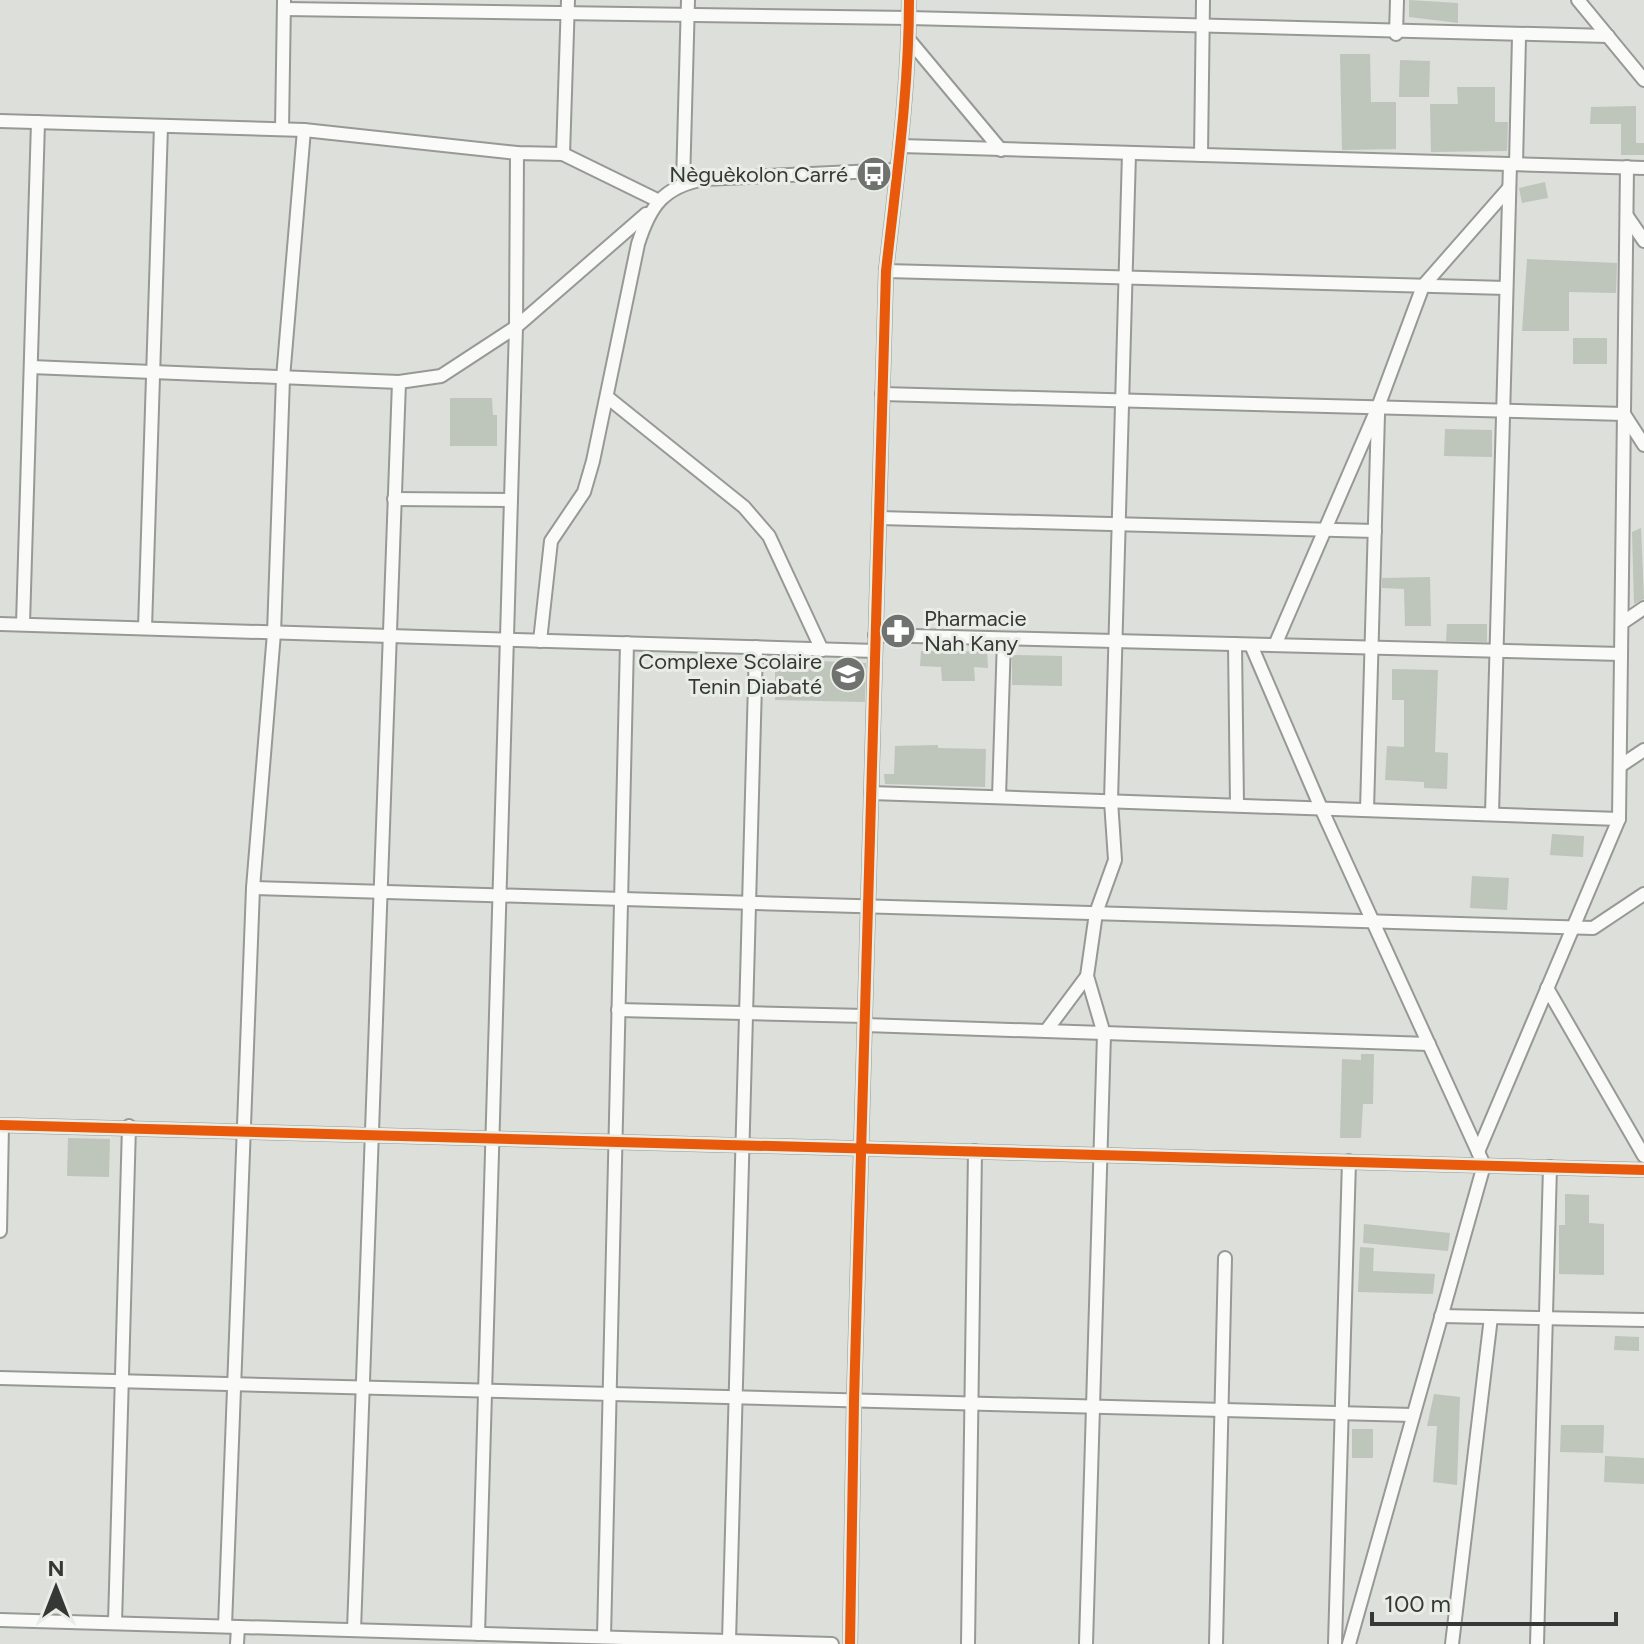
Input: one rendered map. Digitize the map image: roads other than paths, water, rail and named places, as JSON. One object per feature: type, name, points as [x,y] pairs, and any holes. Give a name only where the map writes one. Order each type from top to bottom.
[{"type":"street","points":[[563,154],[568,0]]},
{"type":"street","points":[[683,183],[688,0]]},
{"type":"street","points":[[850,1644],[886,271],[910,41],[909,0]]},
{"type":"street","points":[[1201,155],[1203,0]]},
{"type":"street","points":[[1396,34],[1397,0]]},
{"type":"street","points":[[1578,0],[1644,80]]},
{"type":"street","points":[[282,129],[284,4],[687,17],[909,18],[1396,34],[1608,36]]},
{"type":"street","points":[[1492,814],[1509,188],[1513,164],[1519,37]]},
{"type":"street","points":[[910,41],[1001,150]]},
{"type":"street","points":[[0,121],[304,130],[517,153],[563,154],[659,201]]},
{"type":"street","points":[[23,624],[38,122]]},
{"type":"street","points":[[145,628],[161,126]]},
{"type":"street","points":[[237,1644],[232,1627],[234,1384],[253,888],[274,633],[283,378],[304,130]]},
{"type":"street","points":[[901,146],[1644,168]]},
{"type":"street","points":[[478,1634],[516,327],[517,153]]},
{"type":"street","points":[[1086,1644],[1104,1034],[1087,976],[1096,913],[1115,860],[1111,801],[1129,153]]},
{"type":"street","points":[[1478,1152],[1619,819],[1627,167]]},
{"type":"street","points":[[31,367],[399,382],[441,376],[516,327],[683,183],[897,170]]},
{"type":"street","points":[[1275,645],[1378,407],[1423,286],[1509,188]]},
{"type":"street","points":[[540,641],[551,541],[584,492],[638,244],[649,212]]},
{"type":"street","points":[[1627,216],[1644,241]]},
{"type":"street","points":[[886,271],[1506,288]]},
{"type":"street","points":[[362,1644],[358,1630],[363,1388],[399,382]]},
{"type":"street","points":[[882,394],[1624,414]]},
{"type":"street","points":[[607,397],[744,507],[769,536],[822,650]]},
{"type":"street","points":[[1367,810],[1378,407]]},
{"type":"street","points":[[1624,414],[1644,445]]},
{"type":"street","points":[[394,499],[511,500]]},
{"type":"street","points":[[879,518],[1375,531]]},
{"type":"street","points":[[1622,623],[1644,608]]},
{"type":"street","points":[[0,624],[875,651]]},
{"type":"street","points":[[875,635],[1621,654]]},
{"type":"street","points":[[999,797],[1004,639]]},
{"type":"street","points":[[604,1637],[627,643]]},
{"type":"street","points":[[1235,644],[1237,805]]},
{"type":"street","points":[[1251,645],[1321,808],[1484,1165],[1349,1644]]},
{"type":"street","points":[[729,1641],[756,647]]},
{"type":"street","points":[[1620,766],[1644,750]]},
{"type":"street","points":[[871,793],[1619,819]]},
{"type":"street","points":[[253,888],[1593,928],[1643,896]]},
{"type":"street","points":[[1046,1031],[1087,976]]},
{"type":"street","points":[[1547,988],[1644,1156]]},
{"type":"street","points":[[618,1010],[746,1013],[1104,1034],[1429,1044]]},
{"type":"street","points":[[0,1231],[1,1125],[244,1129],[1644,1170]]},
{"type":"street","points":[[115,1623],[129,1126]]},
{"type":"street","points":[[968,1644],[975,1151]]},
{"type":"street","points":[[1335,1644],[1349,1161]]},
{"type":"street","points":[[1537,1644],[1550,1167]]},
{"type":"street","points":[[1216,1644],[1225,1258]]},
{"type":"street","points":[[1441,1316],[1644,1320]]},
{"type":"street","points":[[1452,1644],[1491,1317]]},
{"type":"street","points":[[0,1378],[1412,1415]]},
{"type":"street","points":[[0,1620],[832,1644]]},
{"type":"place","name":"Nèguèkolon Carré","points":[[874,174]]},
{"type":"place","name":"Pharmacie Nah Kany","points":[[898,631]]},
{"type":"place","name":"Complexe Scolaire Tenin Diabaté","points":[[848,674]]}]
